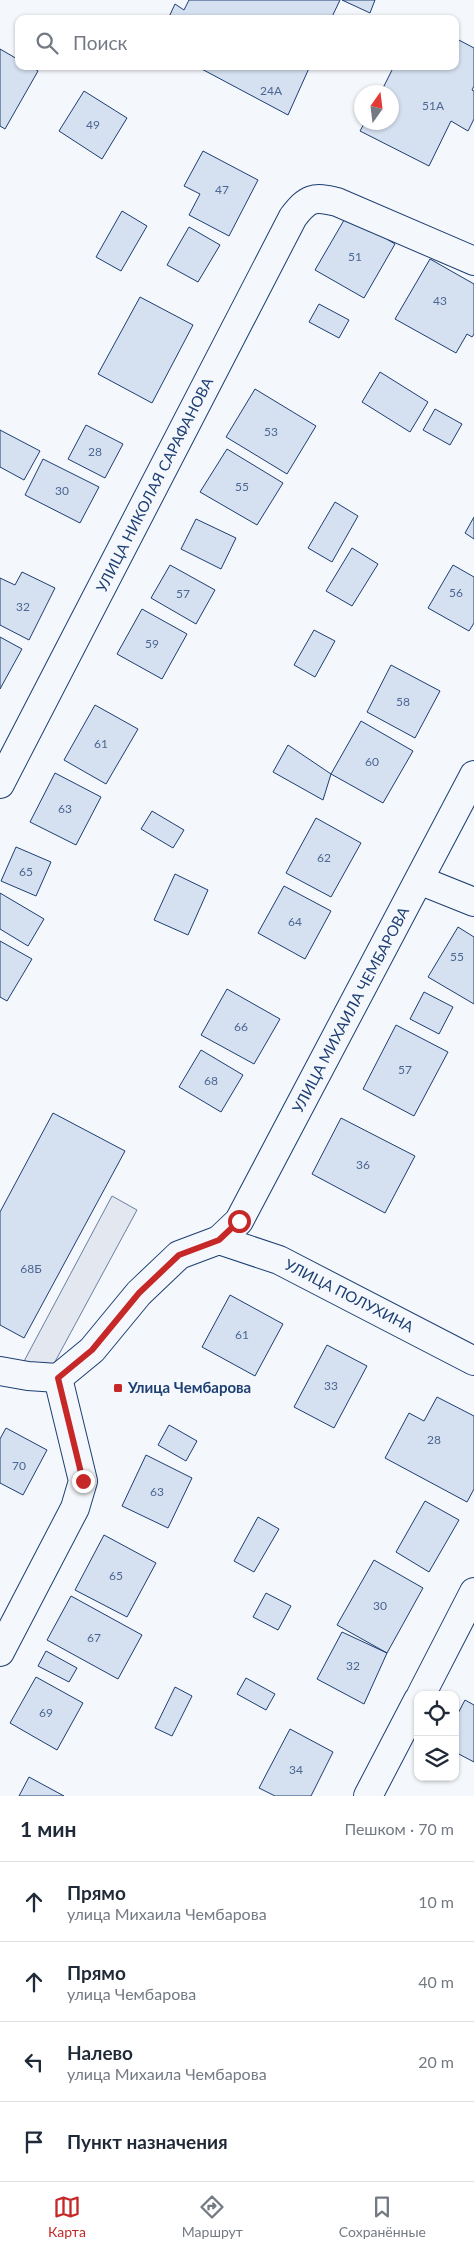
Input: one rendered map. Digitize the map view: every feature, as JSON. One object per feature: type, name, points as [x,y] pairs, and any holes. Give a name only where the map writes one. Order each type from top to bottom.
[{"type":"street","name":"УЛИЦА НИКОЛАЯ САРАФАНОВА","points":[[0,784],[293,217],[305,202],[320,198],[337,202],[474,261]]},
{"type":"street","name":"УЛИЦА МИХАИЛА ЧЕМБАРОВА","points":[[219,1240],[239,1221],[474,775]]},
{"type":"street","points":[[419,880],[474,902]]},
{"type":"street","points":[[0,1371],[28,1376],[58,1378],[92,1350],[139,1293],[179,1255],[219,1240]]},
{"type":"street","name":"УЛИЦА ПОЛУХИНА","points":[[219,1240],[279,1260],[474,1361]]},
{"type":"street","points":[[0,1652],[75,1508],[83,1481],[58,1378]]},
{"type":"street","points":[[422,1691],[474,1592]]},
{"type":"street","points":[[368,1796],[414,1708]]},
{"type":"shaded area","points":[[112,1196],[137,1210],[50,1371],[22,1365]]},
{"type":"building","points":[[189,0],[340,0],[333,15],[170,15],[175,4],[184,10]]},
{"type":"building","points":[[342,0],[375,0],[370,13]]},
{"type":"building","points":[[459,40],[474,48],[474,86],[472,90],[474,91],[474,119],[468,131],[451,121],[429,166],[360,131],[399,130],[399,85],[384,85],[392,70],[459,70]]},
{"type":"building","points":[[0,49],[15,58],[15,70],[38,71],[5,129],[0,126]]},
{"type":"building","points":[[204,70],[308,70],[288,115]]},
{"type":"building","points":[[84,91],[127,118],[102,159],[59,131]]},
{"type":"building","points":[[203,151],[258,180],[229,236],[189,215],[200,194],[184,186]]},
{"type":"building","points":[[122,211],[147,226],[121,271],[96,257]]},
{"type":"building","points":[[347,215],[395,244],[364,298],[315,270]]},
{"type":"building","points":[[189,227],[220,245],[198,282],[167,265]]},
{"type":"building","points":[[430,259],[474,284],[474,334],[472,337],[467,334],[456,353],[395,319]]},
{"type":"building","points":[[140,297],[193,325],[152,403],[98,374]]},
{"type":"building","points":[[319,304],[349,320],[339,338],[309,322]]},
{"type":"building","points":[[380,372],[428,402],[410,432],[362,402]]},
{"type":"building","points":[[255,389],[316,426],[287,474],[226,437]]},
{"type":"building","points":[[435,409],[462,424],[450,445],[423,430]]},
{"type":"building","points":[[86,425],[123,444],[105,478],[68,459]]},
{"type":"building","points":[[0,430],[40,451],[24,480],[0,467]]},
{"type":"building","points":[[227,449],[283,483],[257,525],[200,492]]},
{"type":"building","points":[[43,459],[99,487],[80,523],[25,495]]},
{"type":"building","points":[[335,502],[358,516],[332,562],[308,548]]},
{"type":"building","points":[[474,517],[474,539],[465,533]]},
{"type":"building","points":[[196,519],[236,538],[221,569],[181,549]]},
{"type":"building","points":[[352,548],[378,564],[352,606],[326,591]]},
{"type":"building","points":[[170,565],[215,590],[196,624],[151,598]]},
{"type":"building","points":[[453,565],[474,577],[474,623],[469,631],[428,608]]},
{"type":"building","points":[[22,572],[55,588],[29,640],[0,625],[0,578],[15,585]]},
{"type":"building","points":[[142,609],[187,634],[162,679],[117,654]]},
{"type":"building","points":[[314,630],[335,641],[315,677],[294,665]]},
{"type":"building","points":[[0,637],[22,649],[0,689]]},
{"type":"building","points":[[391,665],[440,691],[415,738],[367,712]]},
{"type":"building","points":[[95,705],[138,729],[106,784],[64,760]]},
{"type":"building","points":[[361,721],[413,751],[383,803],[331,774]]},
{"type":"building","points":[[288,745],[331,774],[323,800],[273,772]]},
{"type":"building","points":[[55,773],[101,797],[76,845],[30,822]]},
{"type":"building","points":[[152,811],[184,830],[173,848],[141,829]]},
{"type":"building","points":[[316,818],[361,843],[331,897],[286,873]]},
{"type":"building","points":[[16,847],[51,862],[36,896],[1,881]]},
{"type":"building","points":[[175,874],[208,890],[188,935],[154,920]]},
{"type":"building","points":[[284,886],[331,911],[305,959],[258,933]]},
{"type":"building","points":[[0,893],[44,919],[28,946],[0,929]]},
{"type":"building","points":[[458,927],[474,937],[474,1004],[428,977]]},
{"type":"building","points":[[0,941],[32,959],[7,1001],[0,997]]},
{"type":"building","points":[[227,989],[280,1019],[254,1064],[201,1035]]},
{"type":"building","points":[[424,992],[453,1007],[439,1034],[410,1019]]},
{"type":"building","points":[[396,1025],[448,1052],[414,1116],[363,1089]]},
{"type":"building","points":[[201,1050],[243,1075],[221,1112],[179,1087]]},
{"type":"building","points":[[53,1113],[125,1151],[24,1338],[0,1325],[0,1212]]},
{"type":"building","points":[[341,1118],[415,1156],[385,1213],[312,1174]]},
{"type":"building","points":[[230,1295],[283,1324],[255,1376],[202,1347]]},
{"type":"building","points":[[327,1345],[367,1366],[334,1428],[294,1407]]},
{"type":"building","points":[[437,1397],[474,1416],[474,1489],[467,1502],[385,1458],[409,1413],[424,1421]]},
{"type":"building","points":[[169,1425],[197,1441],[186,1461],[158,1445]]},
{"type":"building","points":[[6,1428],[47,1450],[23,1495],[0,1483],[0,1439]]},
{"type":"building","points":[[146,1455],[192,1478],[168,1528],[122,1506]]},
{"type":"building","points":[[425,1501],[459,1520],[429,1572],[396,1552]]},
{"type":"building","points":[[258,1517],[279,1529],[254,1572],[234,1561]]},
{"type":"building","points":[[104,1535],[156,1563],[127,1617],[75,1590]]},
{"type":"building","points":[[374,1560],[423,1588],[387,1653],[337,1625]]},
{"type":"building","points":[[266,1593],[291,1606],[278,1630],[253,1617]]},
{"type":"building","points":[[71,1596],[142,1635],[118,1679],[47,1640]]},
{"type":"building","points":[[342,1632],[387,1653],[364,1704],[317,1679]]},
{"type":"building","points":[[46,1651],[77,1668],[69,1682],[38,1666]]},
{"type":"building","points":[[36,1677],[83,1703],[57,1750],[10,1723]]},
{"type":"building","points":[[246,1678],[275,1694],[266,1710],[237,1694]]},
{"type":"building","points":[[175,1687],[192,1696],[172,1736],[155,1728]]},
{"type":"building","points":[[465,1700],[474,1705],[474,1762],[459,1754],[459,1711]]},
{"type":"building","points":[[290,1729],[333,1752],[311,1796],[275,1796],[259,1788]]},
{"type":"building","points":[[29,1777],[64,1796],[19,1796]]},
{"type":"place","name":"Улица Чембарова","points":[[118,1388]]},
{"type":"route","points":[[83,1481],[58,1378],[92,1350],[139,1293],[179,1255],[219,1240],[239,1221]]}]
